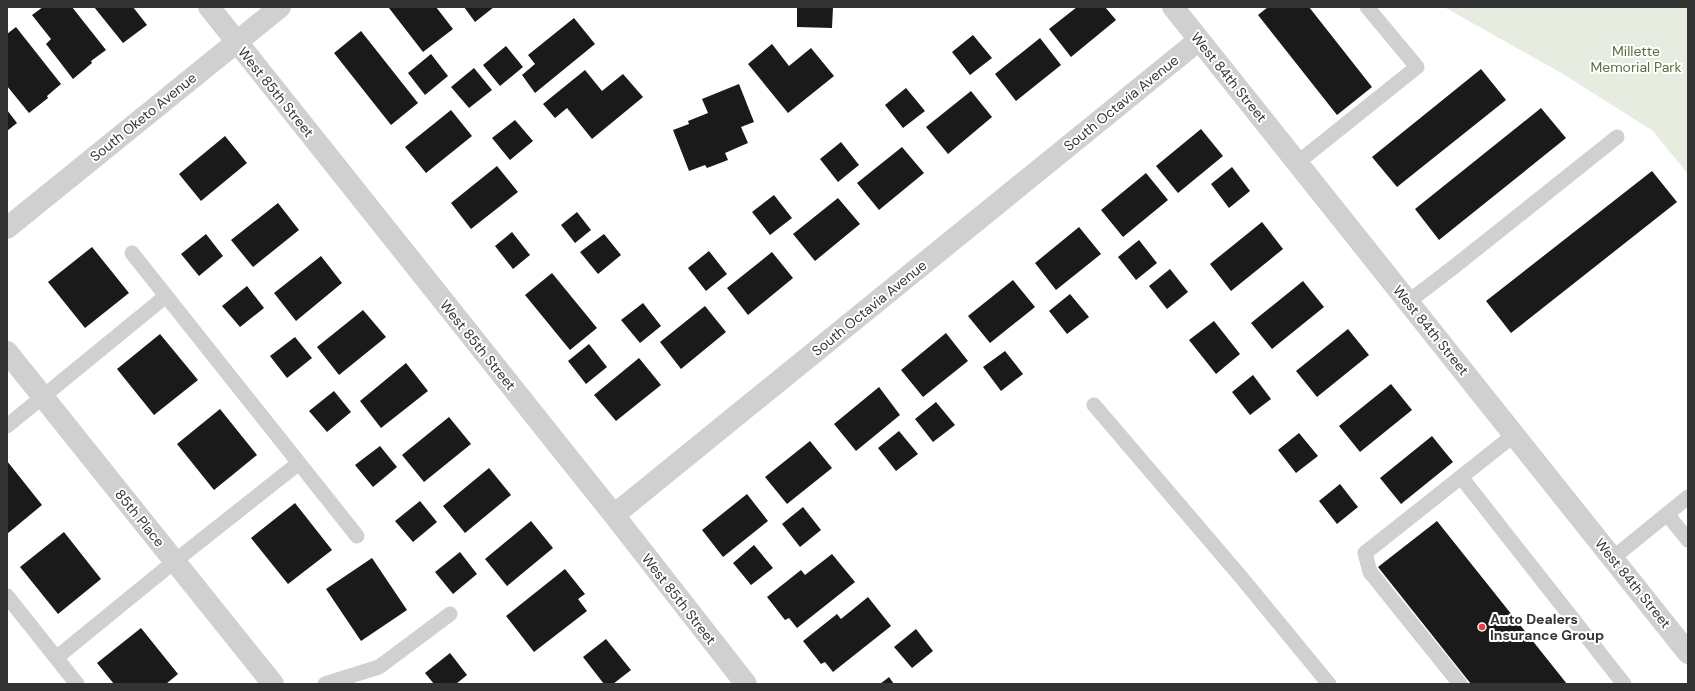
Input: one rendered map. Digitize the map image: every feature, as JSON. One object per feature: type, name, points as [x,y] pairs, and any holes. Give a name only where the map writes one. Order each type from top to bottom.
[{"type":"street","name":"West 85th Street","points":[[209,7],[614,515],[746,684]]},
{"type":"street","name":"South Oketo Avenue","points":[[7,228],[280,7]]},
{"type":"street","name":"West 84th Street","points":[[1174,7],[1688,653]]},
{"type":"street","name":"South Octavia Avenue","points":[[614,515],[1199,40]]},
{"type":"street","name":"85th Place","points":[[7,352],[273,684]]},
{"type":"lane","points":[[1297,162],[1417,67],[1367,7]]},
{"type":"lane","points":[[1408,302],[1617,137]]},
{"type":"lane","points":[[132,253],[357,536]]},
{"type":"lane","points":[[7,426],[166,296]]},
{"type":"lane","points":[[1094,405],[1241,577],[1329,684]]},
{"type":"lane","points":[[1460,684],[1370,572],[1365,553],[1514,435]]},
{"type":"lane","points":[[56,658],[299,463]]},
{"type":"lane","points":[[1461,477],[1624,684]]},
{"type":"lane","points":[[1613,558],[1688,497]]},
{"type":"lane","points":[[1667,514],[1688,540]]},
{"type":"lane","points":[[7,596],[77,684]]},
{"type":"lane","points":[[325,684],[379,667],[450,614]]},
{"type":"green space","name":"Millette Memorial Park","points":[[1444,7],[1688,7],[1688,174],[1653,131],[1563,74]]},
{"type":"building","points":[[43,7],[72,7],[106,50],[91,61],[92,63],[73,79],[46,44],[51,39],[32,15]]},
{"type":"building","points":[[94,7],[133,7],[147,25],[123,43]]},
{"type":"building","points":[[436,7],[453,29],[423,52],[389,8]]},
{"type":"building","points":[[464,7],[494,7],[475,22]]},
{"type":"building","points":[[797,7],[833,7],[832,28],[797,27]]},
{"type":"building","points":[[1077,7],[1105,7],[1116,20],[1071,57],[1049,29]]},
{"type":"building","points":[[1268,7],[1309,7],[1372,87],[1337,115],[1258,15]]},
{"type":"building","points":[[574,18],[595,44],[535,93],[522,75],[535,64],[528,55]]},
{"type":"building","points":[[16,27],[61,84],[47,96],[48,98],[29,113],[7,86],[7,34]]},
{"type":"building","points":[[361,31],[418,103],[391,125],[334,53]]},
{"type":"building","points":[[973,35],[992,58],[970,75],[952,52]]},
{"type":"building","points":[[1040,38],[1061,65],[1016,101],[995,74]]},
{"type":"building","points":[[772,44],[789,66],[811,48],[834,76],[788,113],[748,64]]},
{"type":"building","points":[[506,46],[523,67],[500,86],[483,65]]},
{"type":"building","points":[[431,54],[448,76],[425,95],[408,73]]},
{"type":"building","points":[[474,68],[492,90],[469,108],[451,87]]},
{"type":"building","points":[[1481,69],[1506,100],[1397,187],[1372,157]]},
{"type":"building","points":[[585,70],[602,91],[623,74],[643,97],[592,139],[567,108],[555,118],[543,104]]},
{"type":"building","points":[[739,84],[754,122],[741,127],[748,143],[725,153],[728,160],[707,168],[705,165],[689,171],[673,130],[689,124],[688,121],[708,113],[702,99]]},
{"type":"building","points":[[906,88],[925,111],[903,128],[885,105]]},
{"type":"building","points":[[971,91],[992,117],[948,154],[926,127]]},
{"type":"building","points":[[1541,108],[1566,138],[1439,240],[1415,209]]},
{"type":"building","points":[[7,110],[17,123],[7,131]]},
{"type":"building","points":[[451,110],[472,136],[426,173],[405,147]]},
{"type":"building","points":[[515,120],[533,141],[510,160],[492,138]]},
{"type":"building","points":[[1201,129],[1223,156],[1178,193],[1156,166]]},
{"type":"building","points":[[225,136],[247,163],[201,201],[179,174]]},
{"type":"building","points":[[841,142],[859,165],[838,182],[820,159]]},
{"type":"building","points":[[902,147],[924,173],[879,210],[857,183]]},
{"type":"building","points":[[497,166],[518,192],[471,229],[451,203]]},
{"type":"building","points":[[1232,167],[1250,191],[1229,208],[1211,184]]},
{"type":"building","points":[[1652,171],[1677,202],[1511,333],[1486,301]]},
{"type":"building","points":[[1146,173],[1168,200],[1123,237],[1101,210]]},
{"type":"building","points":[[774,195],[792,218],[770,235],[752,212]]},
{"type":"building","points":[[838,198],[860,224],[815,261],[793,234]]},
{"type":"building","points":[[278,203],[299,230],[253,267],[231,240]]},
{"type":"building","points":[[577,212],[591,230],[575,243],[561,225]]},
{"type":"building","points":[[1262,222],[1283,249],[1231,291],[1210,264]]},
{"type":"building","points":[[1079,227],[1101,254],[1056,290],[1035,263]]},
{"type":"building","points":[[512,232],[530,255],[513,269],[495,246]]},
{"type":"building","points":[[206,234],[223,256],[199,276],[181,254]]},
{"type":"building","points":[[604,234],[621,255],[598,274],[580,252]]},
{"type":"building","points":[[1139,240],[1157,263],[1136,280],[1118,257]]},
{"type":"building","points":[[92,247],[129,293],[85,328],[48,282]]},
{"type":"building","points":[[709,251],[727,274],[706,291],[688,268]]},
{"type":"building","points":[[772,252],[793,278],[748,315],[727,288]]},
{"type":"building","points":[[321,256],[342,283],[296,321],[274,293]]},
{"type":"building","points":[[1170,269],[1188,292],[1167,309],[1149,286]]},
{"type":"building","points":[[552,273],[597,328],[570,350],[525,295]]},
{"type":"building","points":[[1013,280],[1035,307],[990,343],[968,316]]},
{"type":"building","points":[[1303,281],[1324,307],[1272,349],[1251,323]]},
{"type":"building","points":[[247,286],[264,308],[240,327],[222,306]]},
{"type":"building","points":[[1070,294],[1089,317],[1067,334],[1049,311]]},
{"type":"building","points":[[643,303],[661,326],[640,343],[621,320]]},
{"type":"building","points":[[705,306],[726,332],[681,369],[660,342]]},
{"type":"building","points":[[363,310],[386,337],[339,375],[317,347]]},
{"type":"building","points":[[1214,321],[1240,354],[1216,374],[1189,340]]},
{"type":"building","points":[[1348,329],[1369,355],[1317,397],[1296,371]]},
{"type":"building","points":[[946,333],[968,361],[923,397],[901,370]]},
{"type":"building","points":[[160,334],[198,380],[154,415],[117,369]]},
{"type":"building","points":[[295,337],[312,358],[287,378],[270,356]]},
{"type":"building","points":[[589,344],[607,367],[586,384],[568,361]]},
{"type":"building","points":[[1005,351],[1023,374],[1001,391],[983,367]]},
{"type":"building","points":[[639,358],[661,385],[616,421],[594,395]]},
{"type":"building","points":[[406,363],[428,391],[381,428],[360,401]]},
{"type":"building","points":[[1253,375],[1271,399],[1250,415],[1232,392]]},
{"type":"building","points":[[1391,384],[1412,410],[1360,452],[1339,426]]},
{"type":"building","points":[[879,387],[900,415],[856,451],[834,424]]},
{"type":"building","points":[[334,391],[351,412],[327,432],[309,411]]},
{"type":"building","points":[[936,402],[955,425],[933,442],[915,419]]},
{"type":"building","points":[[220,409],[257,455],[214,490],[177,444]]},
{"type":"building","points":[[449,417],[471,444],[424,482],[402,455]]},
{"type":"building","points":[[899,431],[918,454],[896,471],[878,448]]},
{"type":"building","points":[[1299,433],[1318,456],[1296,473],[1278,450]]},
{"type":"building","points":[[1432,436],[1453,462],[1401,504],[1380,478]]},
{"type":"building","points":[[810,441],[832,468],[787,504],[765,477]]},
{"type":"building","points":[[380,446],[397,467],[373,487],[355,465]]},
{"type":"building","points":[[7,461],[42,505],[7,534]]},
{"type":"building","points":[[489,468],[511,495],[465,533],[443,506]]},
{"type":"building","points":[[1340,484],[1358,507],[1337,524],[1319,501]]},
{"type":"building","points":[[747,494],[768,521],[723,557],[702,530]]},
{"type":"building","points":[[420,501],[437,522],[413,542],[395,521]]},
{"type":"building","points":[[295,503],[332,550],[288,584],[251,538]]},
{"type":"building","points":[[803,507],[821,530],[800,547],[782,524]]},
{"type":"building","points":[[531,521],[553,548],[507,586],[485,559]]},
{"type":"building","points":[[1437,521],[1567,684],[1471,684],[1378,567]]},
{"type":"building","points":[[64,532],[101,579],[58,614],[20,567]]},
{"type":"building","points":[[754,545],[773,568],[751,585],[733,563]]},
{"type":"building","points":[[460,552],[477,574],[453,594],[435,572]]},
{"type":"building","points":[[832,554],[855,582],[797,628],[789,618],[785,620],[767,597],[801,570],[805,575]]},
{"type":"building","points":[[372,558],[407,610],[361,641],[326,589]]},
{"type":"building","points":[[565,569],[585,594],[578,599],[587,611],[534,652],[506,616]]},
{"type":"building","points":[[868,597],[891,626],[833,672],[825,662],[821,664],[803,641],[837,614],[841,619]]},
{"type":"building","points":[[141,628],[178,674],[166,684],[114,684],[97,663]]},
{"type":"building","points":[[916,629],[933,651],[912,668],[894,647]]},
{"type":"building","points":[[606,639],[631,670],[613,684],[604,684],[583,657]]},
{"type":"building","points":[[450,653],[467,675],[456,684],[434,684],[425,673]]},
{"type":"building","points":[[889,677],[894,684],[880,684]]},
{"type":"place","name":"Auto Dealers Insurance Group","points":[[1482,627]]}]
